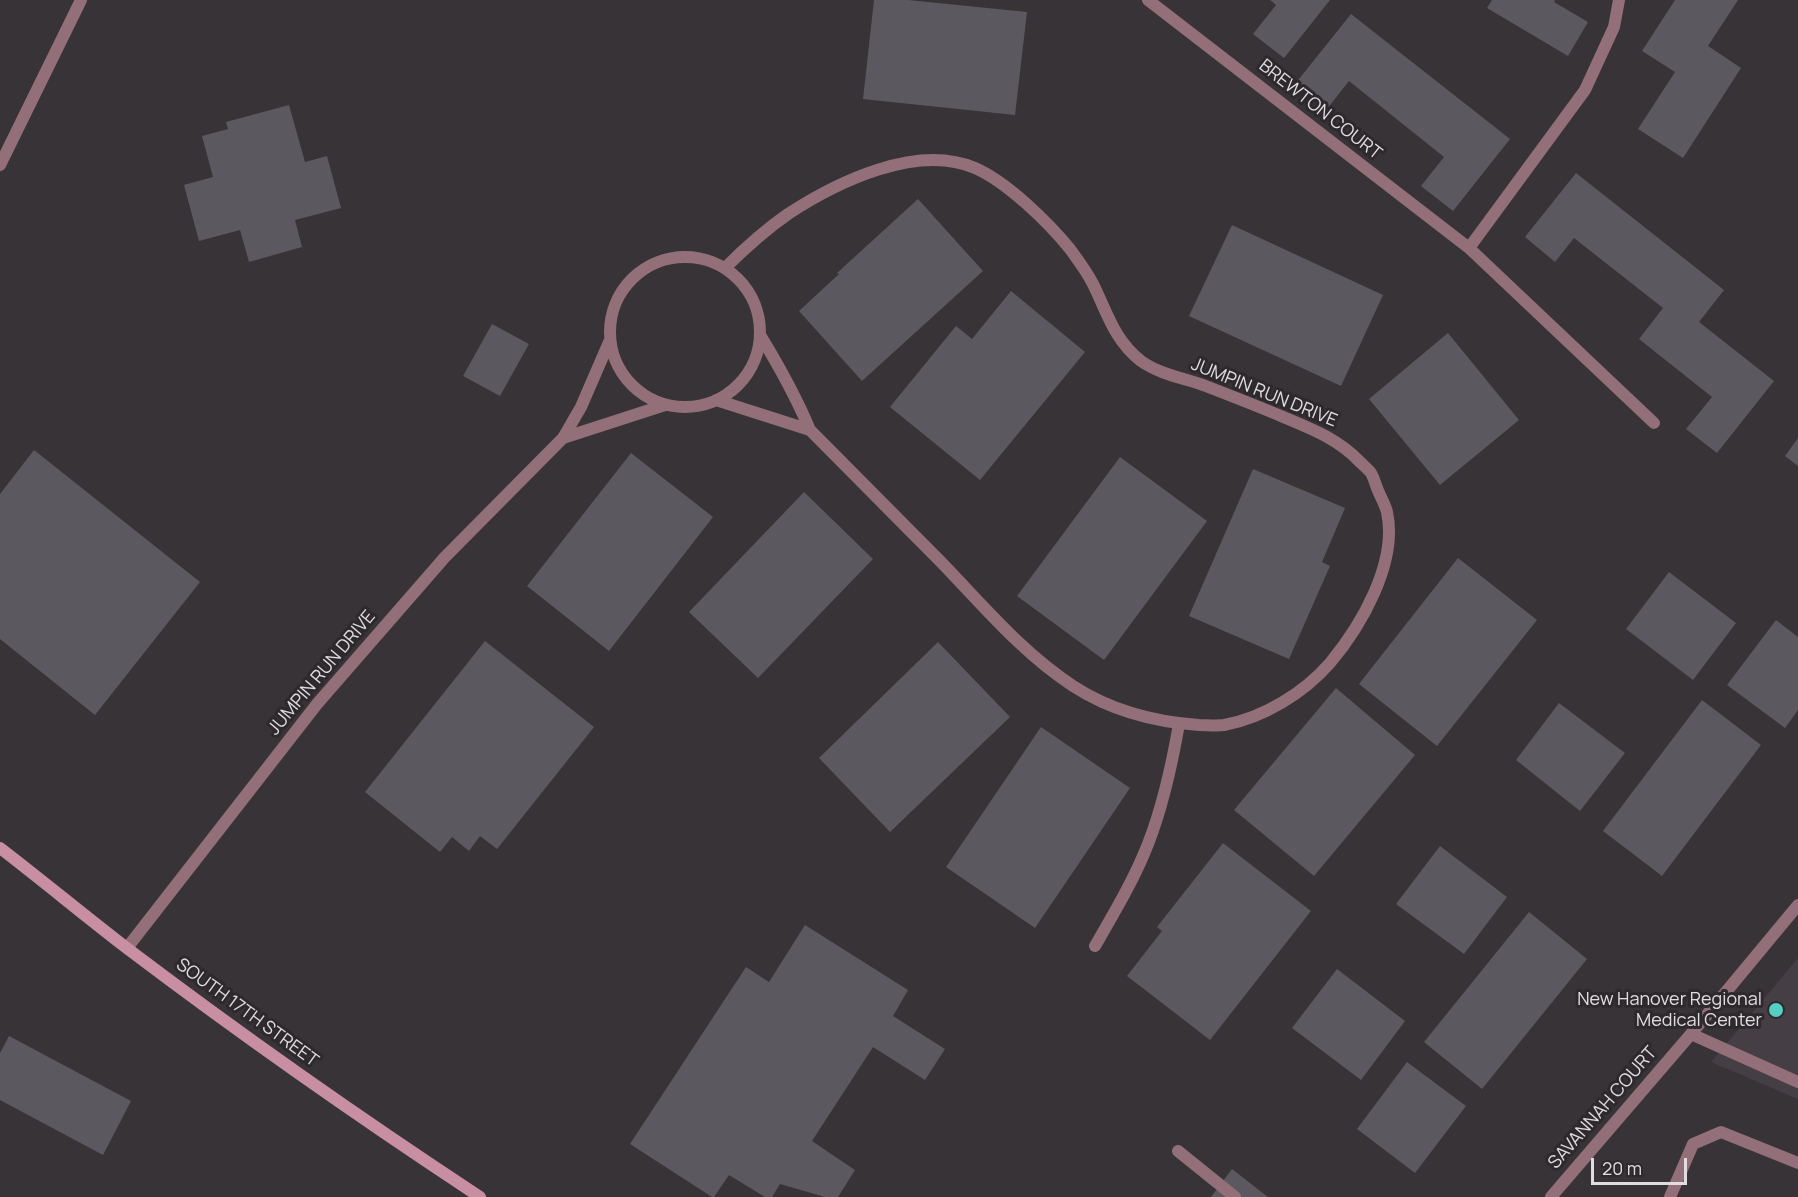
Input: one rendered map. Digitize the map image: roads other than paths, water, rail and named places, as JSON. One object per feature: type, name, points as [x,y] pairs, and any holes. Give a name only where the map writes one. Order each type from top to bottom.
[{"type":"main road","name":"SOUTH 17TH STREET","points":[[0,848],[127,948],[208,1008],[372,1125],[480,1197]]},
{"type":"street","points":[[0,165],[81,0]]},
{"type":"street","name":"BREWTON COURT","points":[[1148,0],[1469,248],[1654,423]]},
{"type":"street","points":[[1469,248],[1585,90],[1614,27],[1618,0]]},
{"type":"street","name":"JUMPIN RUN DRIVE","points":[[725,268],[749,244],[789,214],[860,176],[888,166],[927,160],[953,162],[972,167],[996,179],[1030,207],[1068,248],[1092,283],[1107,318],[1123,343],[1142,362],[1315,430],[1343,447],[1370,471],[1387,511],[1388,537],[1384,564],[1375,589],[1343,647],[1317,678],[1299,692],[1250,717],[1221,726],[1179,724],[1107,705],[1071,685],[1031,654],[810,430],[777,362],[760,335]]},
{"type":"street","name":"JUMPIN RUN DRIVE","points":[[687,257],[707,260],[725,268],[740,281],[751,297],[758,316],[760,335],[757,355],[748,373],[735,388],[701,406],[682,407],[665,405],[645,396],[630,384],[618,368],[612,350],[610,330],[613,311],[621,293],[633,278],[649,266],[667,259],[687,257]]},
{"type":"street","name":"JUMPIN RUN DRIVE","points":[[127,948],[317,704],[445,557],[563,438],[581,407],[610,339]]},
{"type":"street","name":"JUMPIN RUN DRIVE","points":[[716,400],[810,430]]},
{"type":"street","name":"JUMPIN RUN DRIVE","points":[[563,438],[665,405]]},
{"type":"street","points":[[1095,946],[1129,888],[1149,843],[1172,768],[1179,724]]},
{"type":"street","name":"SAVANNAH COURT","points":[[1551,1197],[1691,1034],[1798,904]]},
{"type":"street","points":[[1691,1034],[1798,1082]]},
{"type":"street","points":[[1670,1197],[1693,1144],[1722,1132],[1798,1162]]},
{"type":"street","points":[[1178,1151],[1235,1197]]},
{"type":"place","name":"New Hanover Regional Medical Center","points":[[1776,1010]]}]
